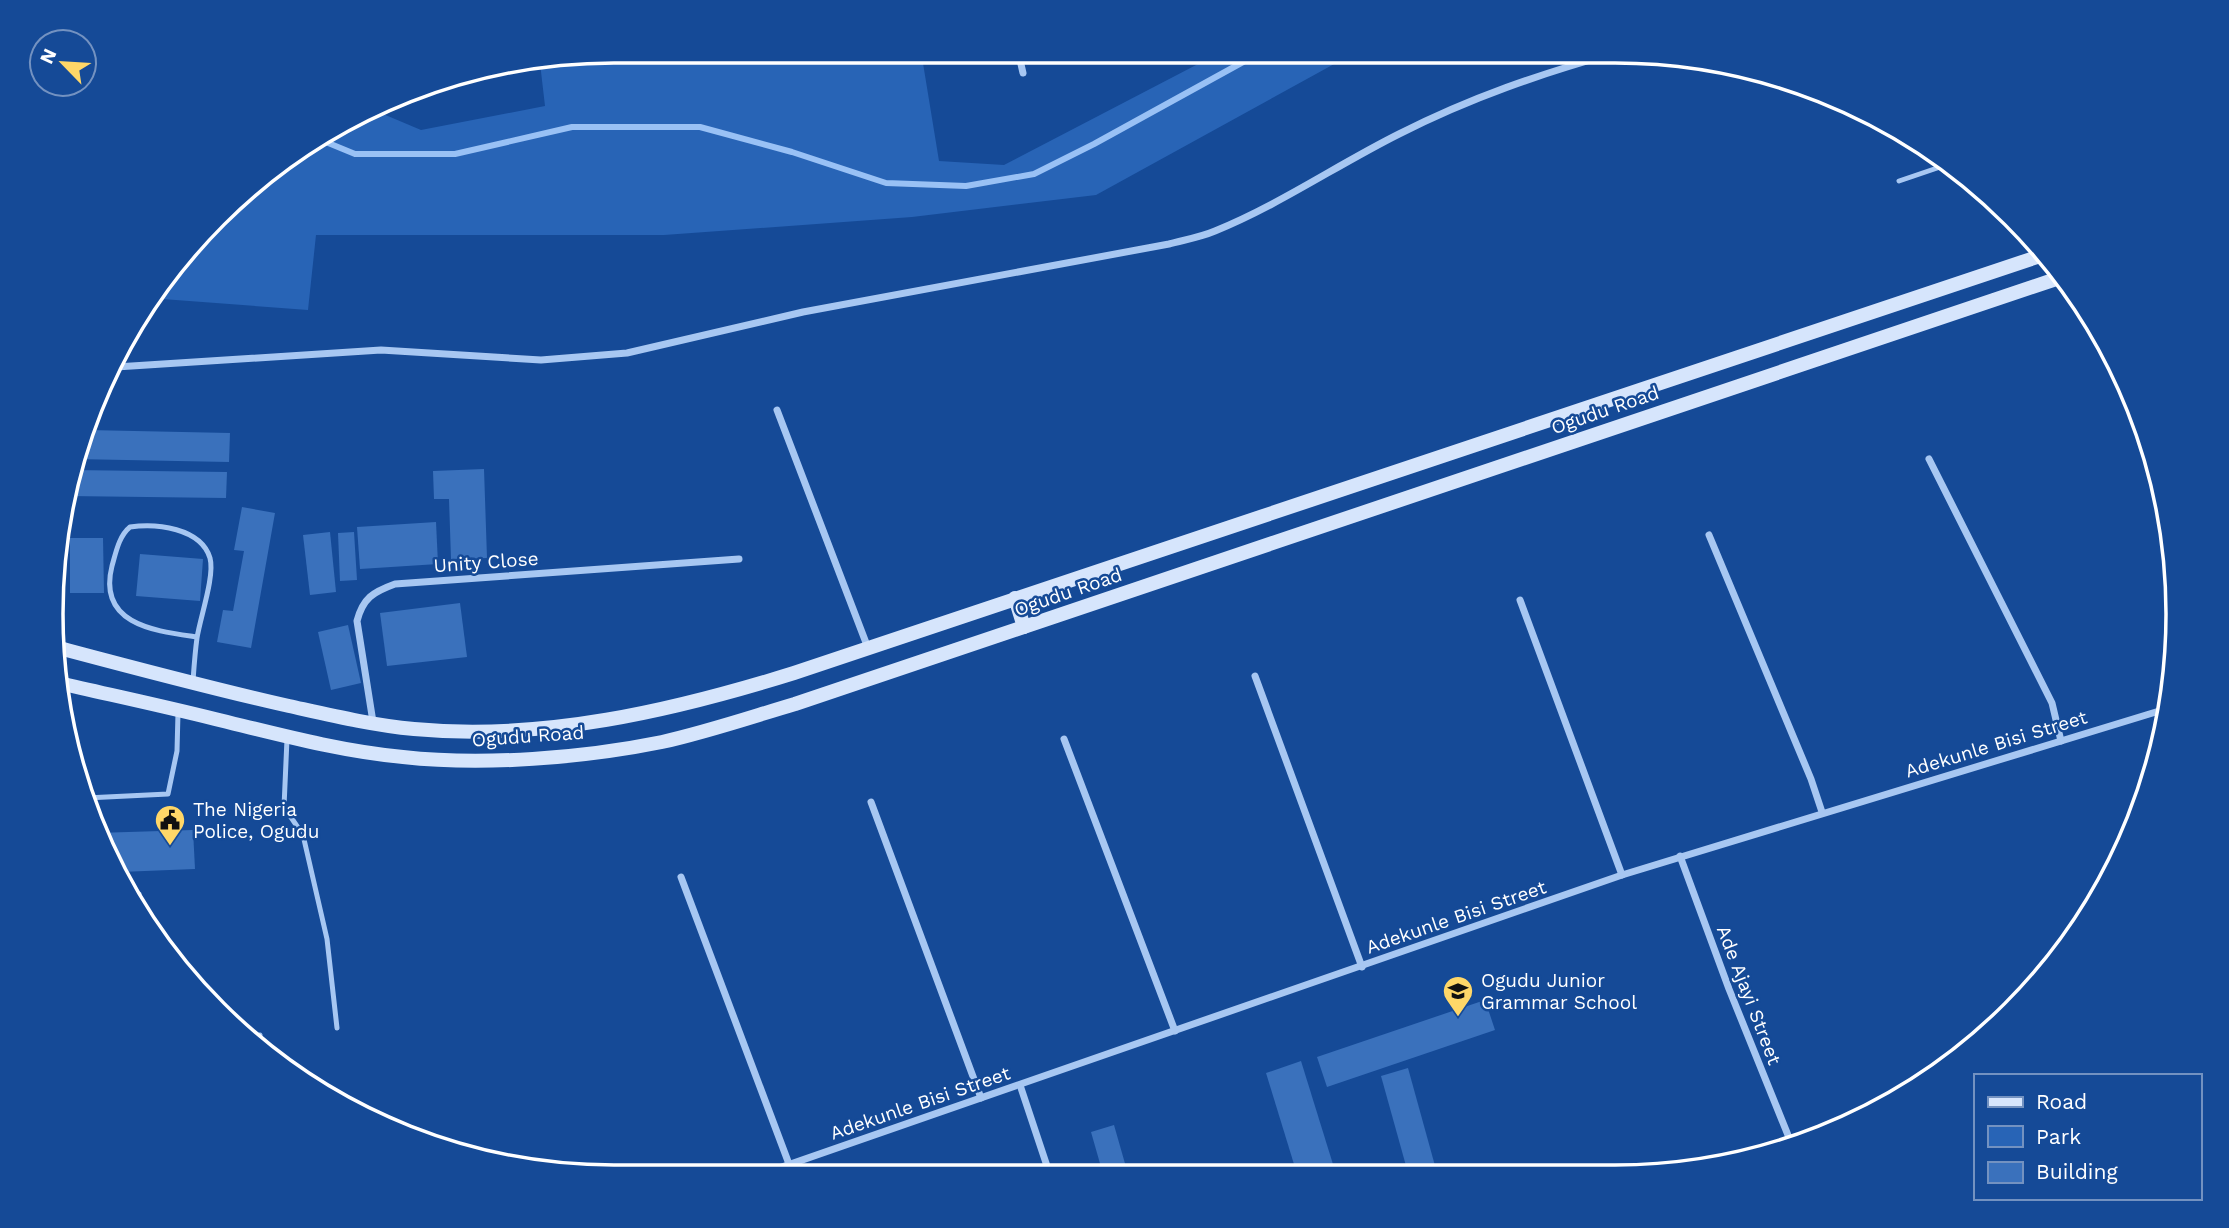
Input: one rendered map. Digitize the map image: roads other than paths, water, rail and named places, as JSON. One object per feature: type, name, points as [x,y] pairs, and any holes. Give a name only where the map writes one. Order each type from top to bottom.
[{"type":"main road","name":"Ogudu Road","points":[[64,649],[192,684],[373,723],[413,729],[507,732],[631,716],[737,691],[2035,258]]},
{"type":"main road","name":"Ogudu Road","points":[[68,685],[363,752],[440,759],[560,756],[662,742],[715,729],[1024,627],[2053,280]]},
{"type":"main road","points":[[1015,598],[1024,627]]},
{"type":"street","points":[[1021,63],[1023,73]]},
{"type":"street","points":[[122,366],[381,350],[541,360],[627,353],[816,309],[1169,244],[1213,232],[1248,216],[1455,106],[1526,79],[1581,63]]},
{"type":"street","points":[[777,410],[867,648]]},
{"type":"street","points":[[1929,459],[2052,703],[2061,741]]},
{"type":"street","points":[[1709,535],[1811,779],[1822,812]]},
{"type":"street","name":"Unity Close","points":[[373,723],[357,621],[368,596],[378,590],[395,584],[739,559]]},
{"type":"street","points":[[1520,600],[1622,875]]},
{"type":"street","points":[[1255,676],[1362,967]]},
{"type":"street","name":"Adekunle Bisi Street","points":[[789,1164],[1622,875],[2157,712]]},
{"type":"street","points":[[1064,740],[1175,1031]]},
{"type":"street","points":[[871,802],[981,1098]]},
{"type":"street","name":"Ade Ajayi Street","points":[[1680,856],[1729,989],[1789,1137]]},
{"type":"street","points":[[681,877],[789,1164]]},
{"type":"street","points":[[1020,1084],[1047,1165]]},
{"type":"lane","points":[[1899,181],[1937,168]]},
{"type":"lane","points":[[192,684],[197,637],[210,572],[210,556],[198,541],[186,533],[151,526],[130,527],[119,541],[110,573],[111,595],[117,608],[132,622],[144,627],[197,637]]},
{"type":"lane","points":[[95,798],[168,794],[177,751],[178,710]]},
{"type":"lane","points":[[287,736],[284,807],[303,835],[327,939],[337,1028]]},
{"type":"waterway","points":[[328,143],[355,154],[455,154],[572,127],[700,127],[792,152],[886,183],[966,186],[1034,174],[1241,63]]},
{"type":"place","name":"The Nigeria Police, Ogudu","points":[[170,847]]},
{"type":"place","name":"Ogudu Junior Grammar School","points":[[1458,1018]]}]
